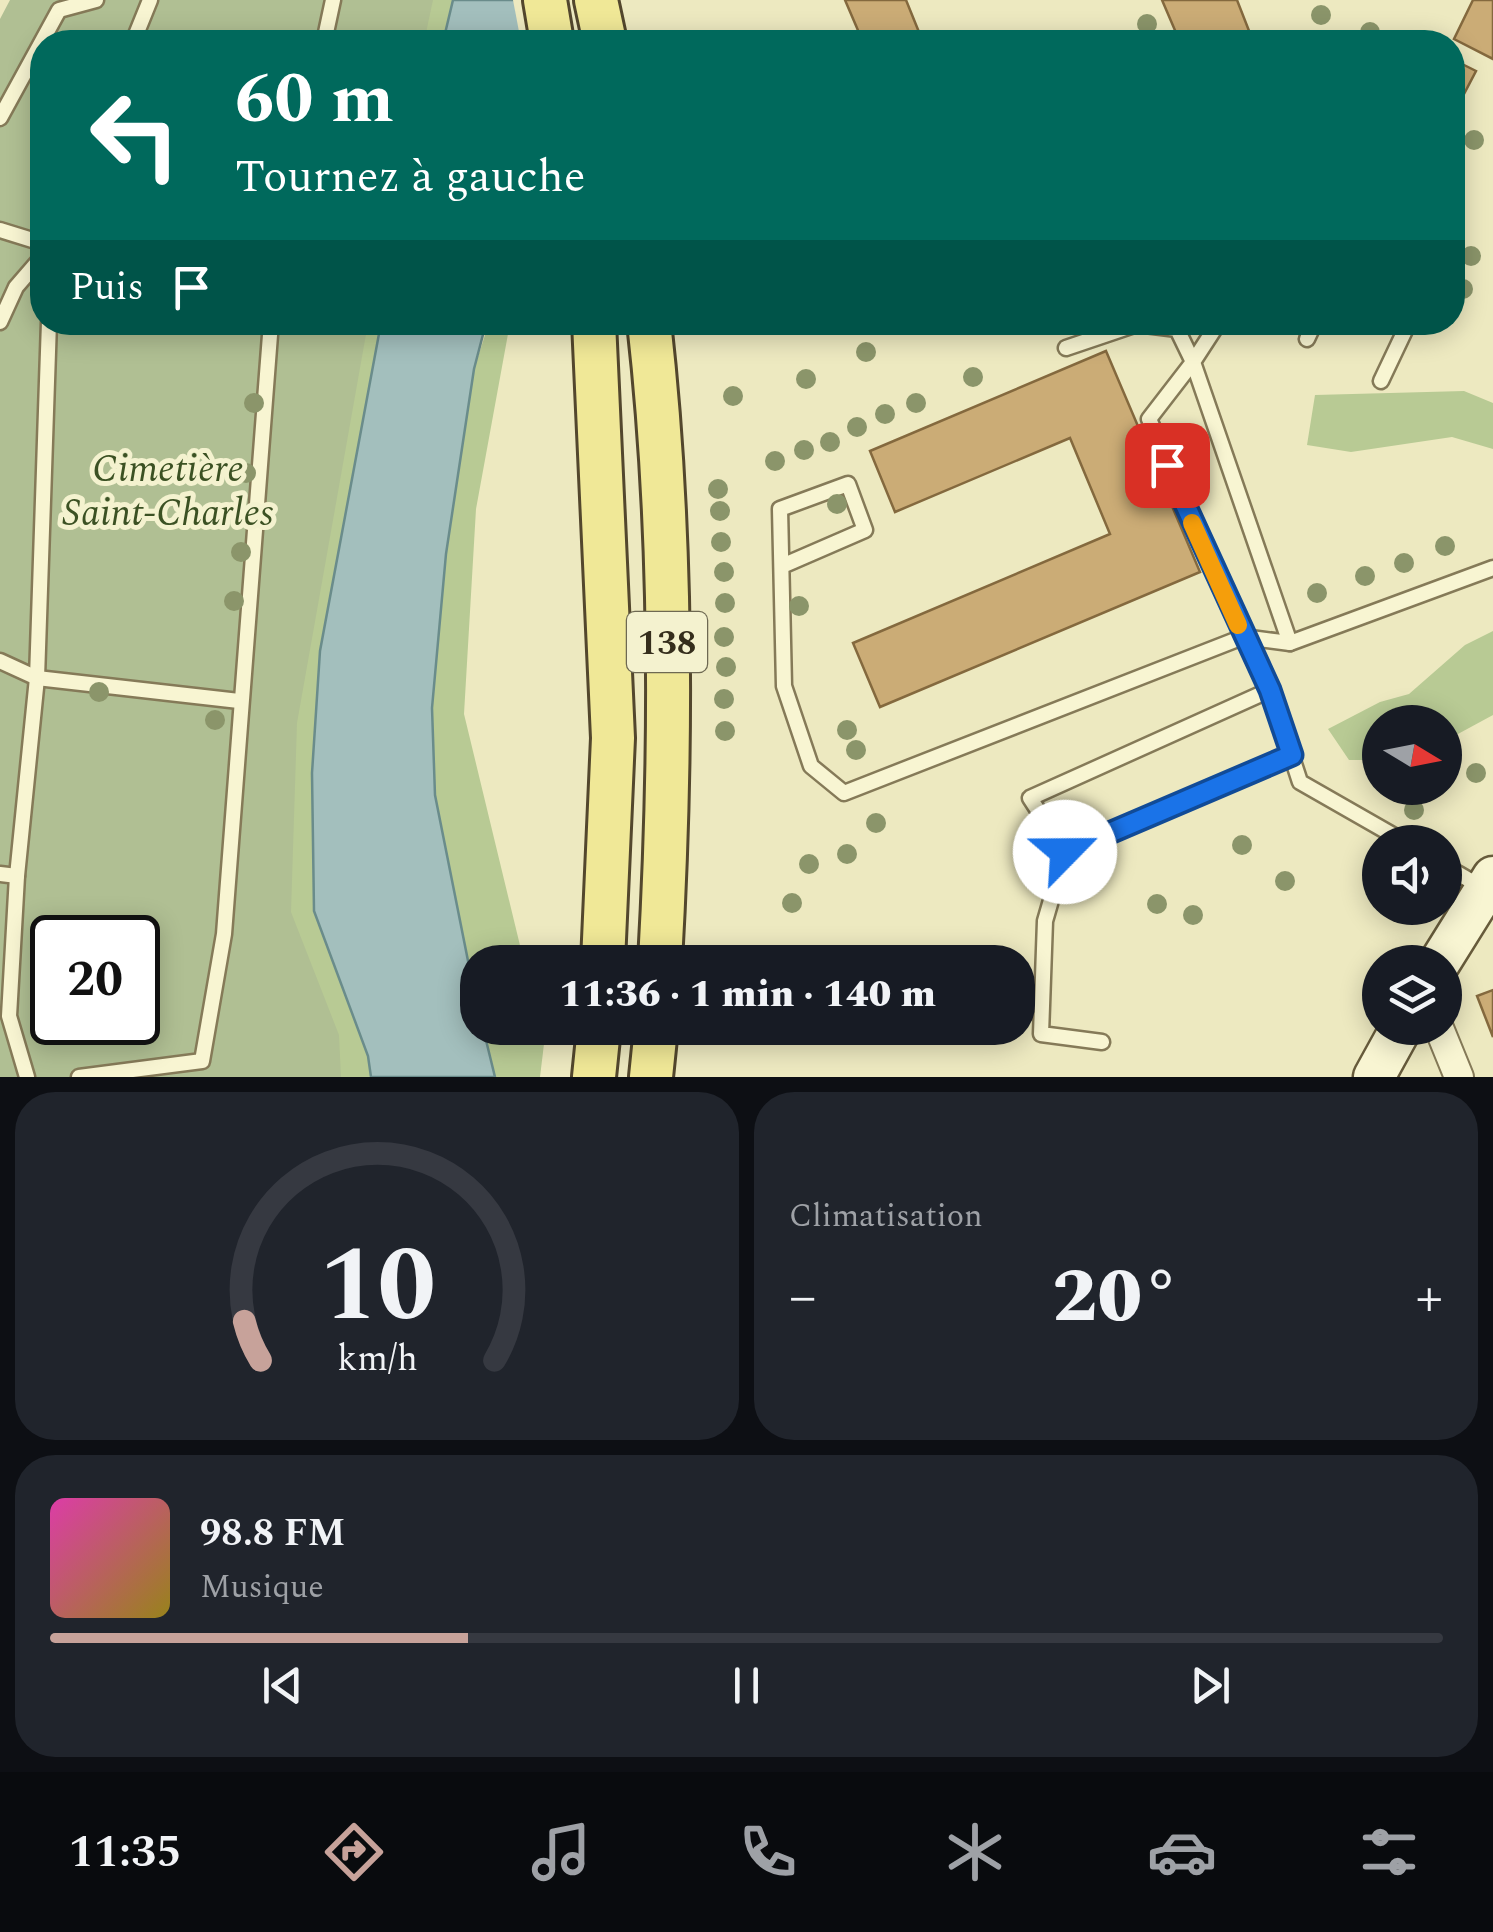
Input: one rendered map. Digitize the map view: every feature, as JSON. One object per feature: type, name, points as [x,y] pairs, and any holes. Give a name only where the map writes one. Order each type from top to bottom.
[{"type":"main road","points":[[544,0],[550,30]]},
{"type":"main road","points":[[596,0],[602,30]]},
{"type":"main road","name":"138","points":[[595,335],[613,738],[603,945]]},
{"type":"main road","name":"138","points":[[650,335],[667,626],[668,736],[661,945]]},
{"type":"main road","points":[[1451,945],[1489,883]]},
{"type":"main road","points":[[594,1077],[597,1045]]},
{"type":"main road","points":[[651,1077],[654,1045]]},
{"type":"main road","points":[[1374,1077],[1392,1045]]},
{"type":"street","points":[[1446,1045],[1459,1077]]},
{"type":"lane","points":[[48,30],[59,10],[96,0]]},
{"type":"lane","points":[[139,30],[150,0]]},
{"type":"lane","points":[[327,30],[333,0]]},
{"type":"lane","points":[[0,118],[30,63]]},
{"type":"lane","points":[[0,230],[30,239]]},
{"type":"lane","points":[[0,322],[16,287],[30,271]]},
{"type":"lane","points":[[27,1077],[10,1016],[16,876],[36,678],[49,335]]},
{"type":"lane","points":[[79,1077],[202,1062],[224,934],[269,335]]},
{"type":"lane","points":[[1066,348],[1104,335]]},
{"type":"lane","points":[[1180,335],[1193,362],[1290,644]]},
{"type":"lane","points":[[1211,335],[1149,418],[1243,637],[1270,690],[1300,782],[1375,825]]},
{"type":"lane","points":[[1307,339],[1309,335]]},
{"type":"lane","points":[[1381,381],[1403,335]]},
{"type":"lane","points":[[782,566],[865,530],[848,484],[780,510],[784,686],[811,766],[844,793],[1243,637],[1290,644],[1493,568]]},
{"type":"lane","points":[[0,661],[36,678],[239,702]]},
{"type":"lane","points":[[1102,1042],[1041,1034],[1045,921],[1065,852],[1030,798],[1270,690]]},
{"type":"lane","points":[[1065,852],[1292,755]]},
{"type":"lane","points":[[1462,873],[1489,883]]},
{"type":"lane","points":[[0,874],[16,876]]},
{"type":"green space","name":"Cimetière Saint-Charles","points":[[10,0],[433,0],[427,30],[30,30],[30,335],[366,335],[297,723],[291,912],[339,1035],[341,1077],[0,1077],[0,19]]},
{"type":"green space","points":[[408,0],[453,0],[446,30],[401,30]]},
{"type":"green space","points":[[329,335],[379,335],[320,651],[312,773],[314,910],[368,1056],[371,1077],[217,1077]]},
{"type":"green space","points":[[485,335],[508,335],[476,509],[464,714],[520,945],[465,945],[435,795],[432,708],[446,554],[474,369]]},
{"type":"green space","points":[[1464,391],[1493,403],[1493,449],[1452,437],[1351,452],[1307,445],[1315,395]]},
{"type":"green space","points":[[1493,631],[1493,715],[1462,732],[1462,705],[1374,705],[1409,694],[1465,645]]},
{"type":"green space","points":[[1362,711],[1362,760],[1349,760],[1328,729]]},
{"type":"green space","points":[[487,1045],[544,1045],[540,1077],[495,1077]]},
{"type":"water","points":[[453,0],[582,0],[572,30],[446,30]]},
{"type":"water","points":[[379,335],[483,335],[474,369],[446,554],[432,708],[435,795],[465,945],[460,945],[460,1045],[487,1045],[495,1077],[371,1077],[368,1056],[314,911],[312,773],[320,651]]},
{"type":"pier","points":[[513,0],[587,0],[578,30],[519,30]]},
{"type":"building","points":[[845,0],[906,0],[918,30],[858,30]]},
{"type":"building","points":[[1162,0],[1237,0],[1249,30],[1175,30]]},
{"type":"building","points":[[1473,0],[1493,0],[1493,59],[1465,45],[1465,30],[1458,30]]},
{"type":"building","points":[[1465,66],[1476,71],[1465,92]]},
{"type":"building","points":[[1106,351],[1200,572],[880,707],[853,643],[1110,534],[1070,438],[895,512],[870,451]]},
{"type":"building","points":[[1493,990],[1493,1037],[1477,996]]},
{"type":"slow traffic","points":[[1192,523],[1238,625]]},
{"type":"route","points":[[1065,852],[1292,755],[1270,690],[1167,465]]}]
